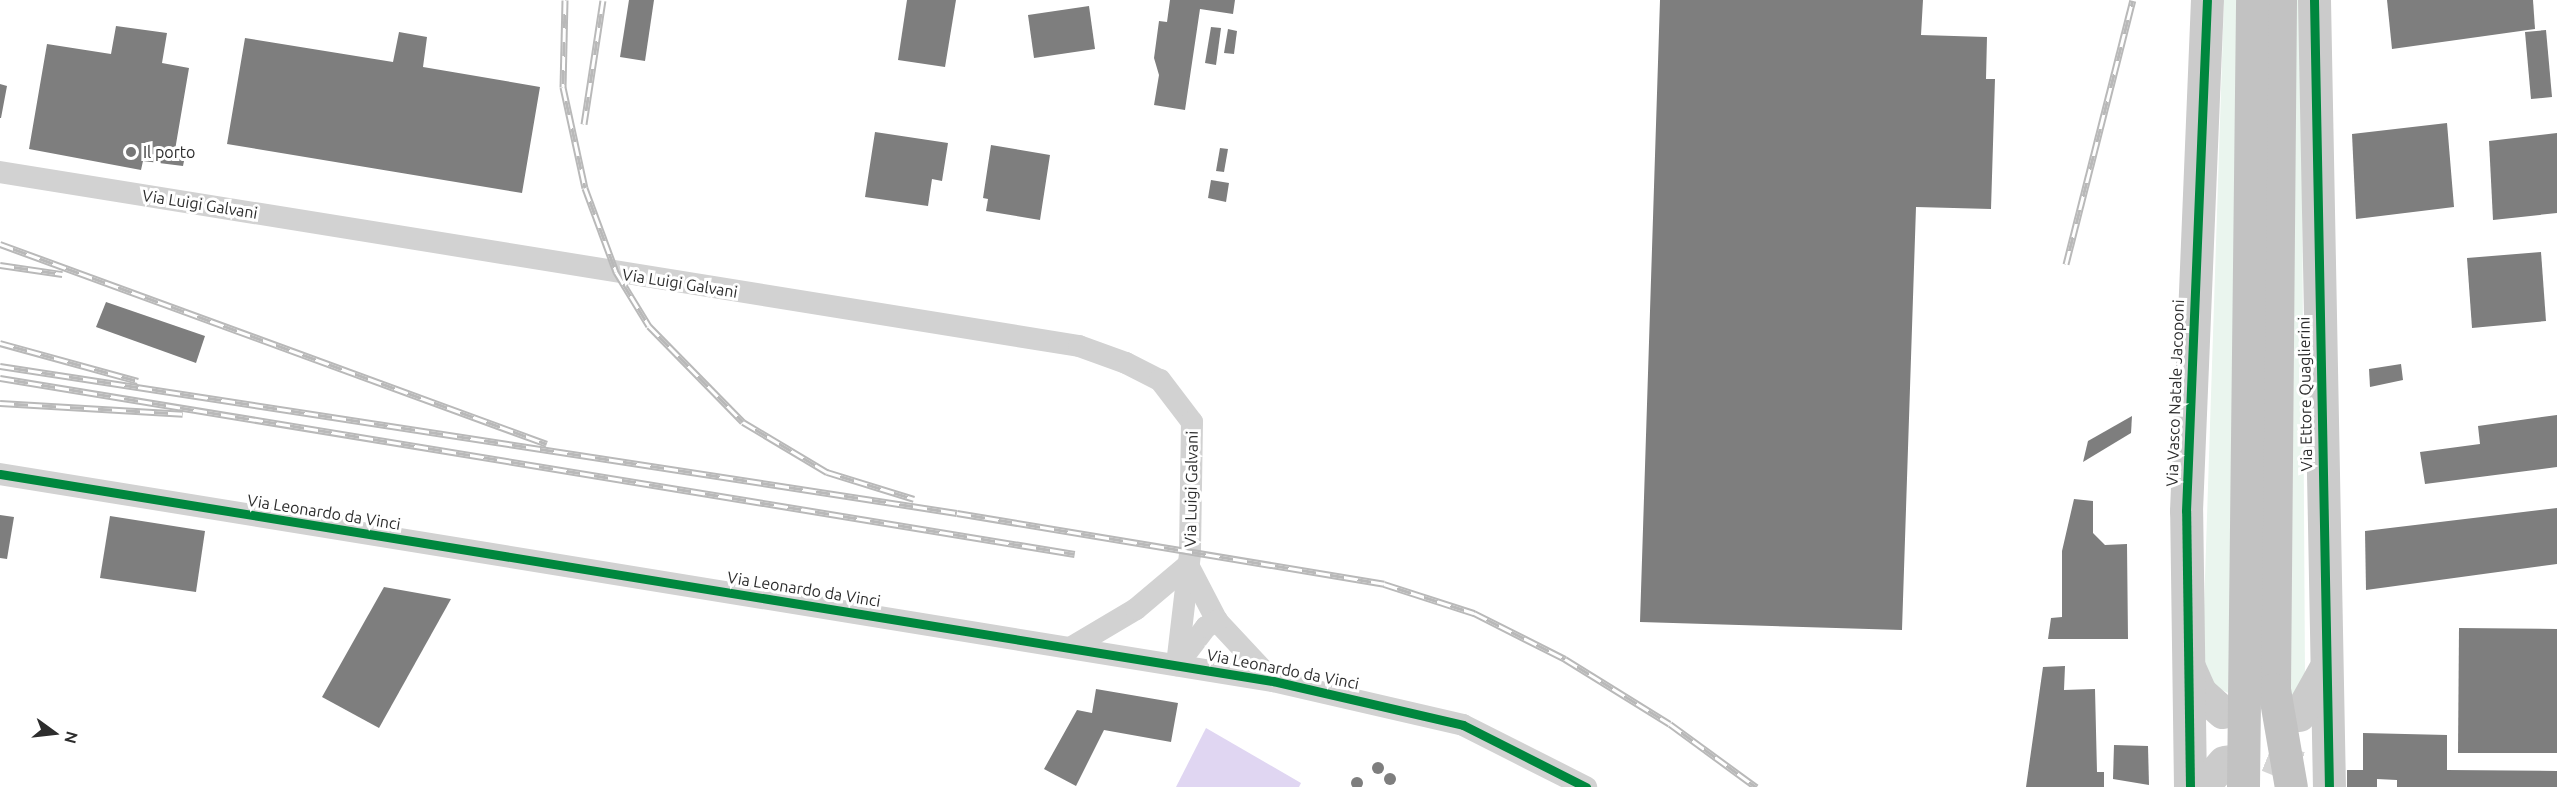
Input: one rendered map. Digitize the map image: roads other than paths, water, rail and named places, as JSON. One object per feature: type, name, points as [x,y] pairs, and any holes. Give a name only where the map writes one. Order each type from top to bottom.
[{"type":"highway","points":[[2234,775],[2252,0]]},
{"type":"highway","points":[[2272,787],[2280,0]]},
{"type":"highway","points":[[2274,689],[2304,781]]},
{"type":"main road","name":"Via Vasco Natale Jacoponi","points":[[2190,787],[2186,511],[2207,0]]},
{"type":"main road","name":"Via Ettore Quaglierini","points":[[2314,0],[2328,787]]},
{"type":"main road","points":[[2188,665],[2200,692],[2222,712]]},
{"type":"main road","points":[[2299,715],[2325,666]]},
{"type":"main road","points":[[2202,787],[2234,775]]},
{"type":"street","name":"Via Luigi Galvani","points":[[0,172],[1079,346],[1160,380],[1192,422],[1188,565],[1177,665]]},
{"type":"street","name":"Via Leonardo da Vinci","points":[[0,474],[1274,681],[1463,725],[1587,787]]},
{"type":"street","points":[[1072,647],[1136,609],[1188,565],[1217,621],[1274,681]]},
{"type":"street","points":[[1177,665],[1206,627],[1217,621]]},
{"type":"tunnel","points":[[2224,762],[2268,755],[2301,768]]},
{"type":"railway","points":[[565,0],[563,87],[585,188],[616,272],[649,326],[743,422],[827,472],[914,499]]},
{"type":"railway","points":[[584,124],[603,0]]},
{"type":"railway","points":[[2066,264],[2133,0]]},
{"type":"railway","points":[[0,244],[547,444]]},
{"type":"railway","points":[[0,265],[62,274]]},
{"type":"railway","points":[[0,343],[138,381]]},
{"type":"railway","points":[[0,366],[957,513],[1384,584],[1474,613],[1565,659],[1670,724],[1756,787]]},
{"type":"railway","points":[[0,378],[1075,554]]},
{"type":"railway","points":[[0,403],[183,414]]},
{"type":"place","name":"Il porto","points":[[131,152]]}]
